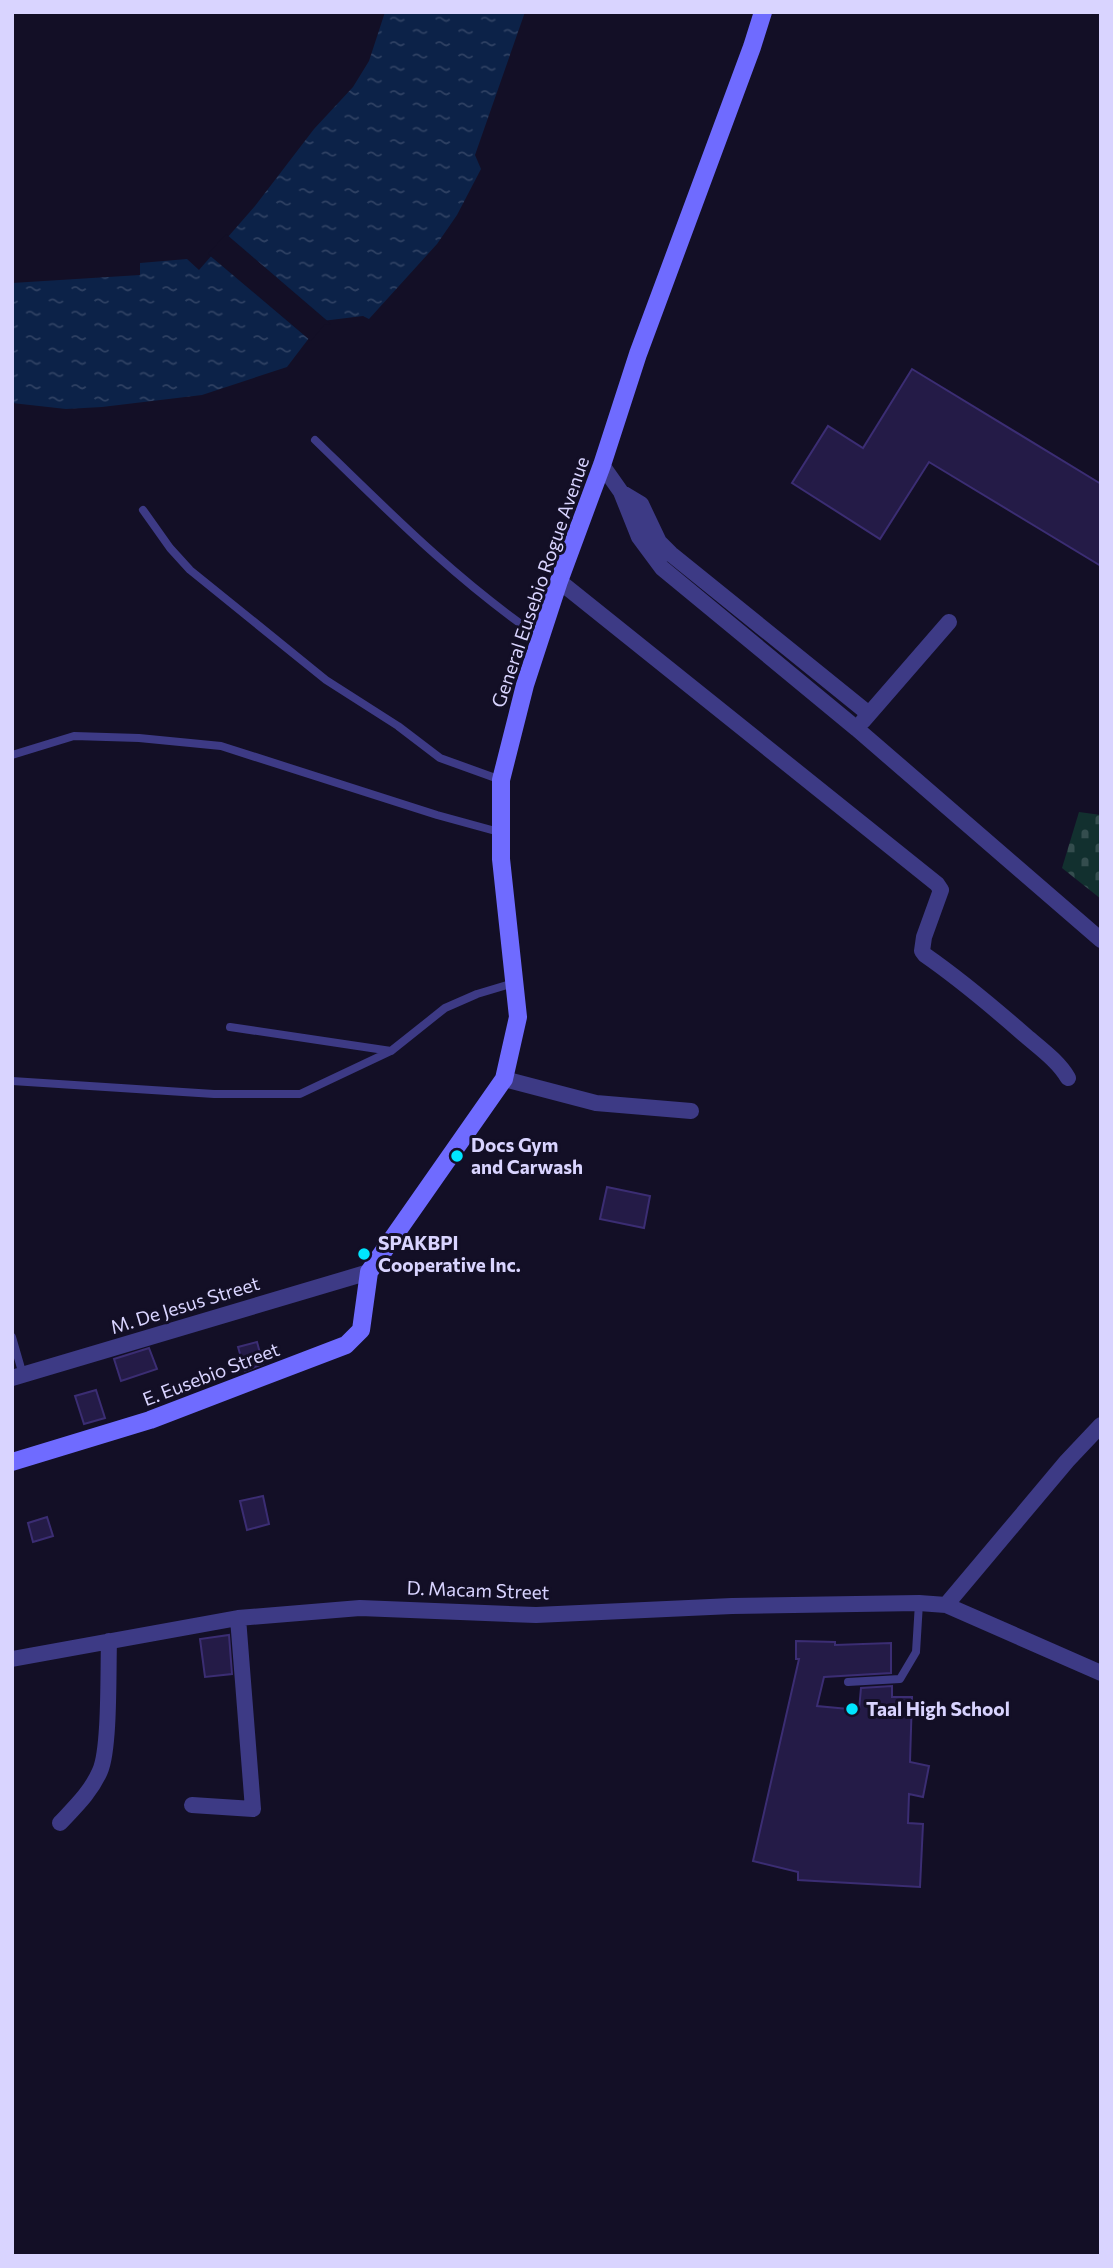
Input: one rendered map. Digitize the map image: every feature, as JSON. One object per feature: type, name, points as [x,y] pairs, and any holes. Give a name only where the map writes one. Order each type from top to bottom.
[{"type":"main road","name":"General Eusebio Rogue Avenue","points":[[369,1272],[504,1079],[518,1017],[499,832],[501,780],[525,685],[559,581],[602,465],[638,354],[763,12]]},
{"type":"main road","name":"E. Eusebio Street","points":[[12,1462],[150,1420],[346,1345],[360,1330],[369,1272]]},
{"type":"street","points":[[602,465],[621,492],[639,537],[662,568],[857,729],[1101,940]]},
{"type":"street","points":[[621,492],[641,504],[659,542],[671,554],[869,714]]},
{"type":"street","points":[[559,581],[937,884],[941,890],[924,937],[922,951],[1062,1067],[1068,1078]]},
{"type":"street","points":[[857,729],[949,622]]},
{"type":"street","points":[[504,1079],[596,1103],[691,1111]]},
{"type":"street","name":"M. De Jesus Street","points":[[18,1376],[369,1272]]},
{"type":"street","points":[[946,1605],[1066,1461],[1101,1425]]},
{"type":"street","name":"D. Macam Street","points":[[12,1659],[238,1618],[360,1608],[536,1615],[732,1606],[919,1603],[946,1605],[1101,1673]]},
{"type":"street","points":[[192,1805],[253,1809],[238,1618]]},
{"type":"street","points":[[60,1823],[85,1796],[101,1770],[105,1743],[109,1641]]},
{"type":"lane","points":[[315,440],[391,514],[505,614],[541,638]]},
{"type":"lane","points":[[143,510],[170,548],[190,570],[326,680],[398,726],[440,758],[501,780]]},
{"type":"lane","points":[[12,754],[74,736],[139,738],[221,746],[499,832]]},
{"type":"lane","points":[[12,1081],[214,1094],[300,1094],[391,1051],[445,1008],[477,994],[514,983]]},
{"type":"lane","points":[[230,1027],[391,1051]]},
{"type":"lane","points":[[12,1337],[18,1376]]},
{"type":"lane","points":[[848,1682],[900,1679],[916,1653],[919,1603]]},
{"type":"green space","points":[[1079,812],[1101,815],[1101,899],[1062,868]]},
{"type":"water","points":[[385,12],[525,12],[475,155],[481,169],[457,215],[437,244],[369,319],[363,316],[322,321],[287,367],[202,395],[66,409],[12,403],[12,283],[140,275],[140,263],[187,259],[199,270],[255,206],[314,129],[353,87],[369,61]]},
{"type":"pier","points":[[226,234],[331,324],[324,325],[311,341],[208,254]]},
{"type":"building","points":[[912,369],[1101,484],[1101,566],[929,462],[880,539],[792,483],[828,426],[863,448]]},
{"type":"building","points":[[607,1187],[650,1196],[644,1228],[600,1219]]},
{"type":"building","points":[[257,1342],[263,1364],[245,1371],[238,1347]]},
{"type":"building","points":[[149,1348],[157,1369],[121,1381],[114,1359]]},
{"type":"building","points":[[96,1390],[105,1418],[84,1424],[75,1396]]},
{"type":"building","points":[[263,1496],[269,1524],[247,1530],[240,1501]]},
{"type":"building","points":[[47,1517],[53,1536],[33,1542],[28,1523]]},
{"type":"building","points":[[229,1635],[232,1674],[205,1677],[200,1639]]},
{"type":"building","name":"Taal High School","points":[[796,1641],[835,1642],[835,1645],[891,1643],[891,1673],[824,1677],[817,1706],[859,1710],[861,1688],[892,1686],[892,1697],[912,1697],[910,1762],[929,1766],[923,1797],[909,1794],[908,1823],[923,1824],[920,1887],[798,1880],[798,1872],[753,1861],[799,1659],[796,1659]]},
{"type":"place","name":"Docs Gym and Carwash","points":[[457,1156]]},
{"type":"place","name":"SPAKBPI Cooperative Inc.","points":[[364,1254]]},
{"type":"place","name":"Taal High School","points":[[852,1709]]}]
